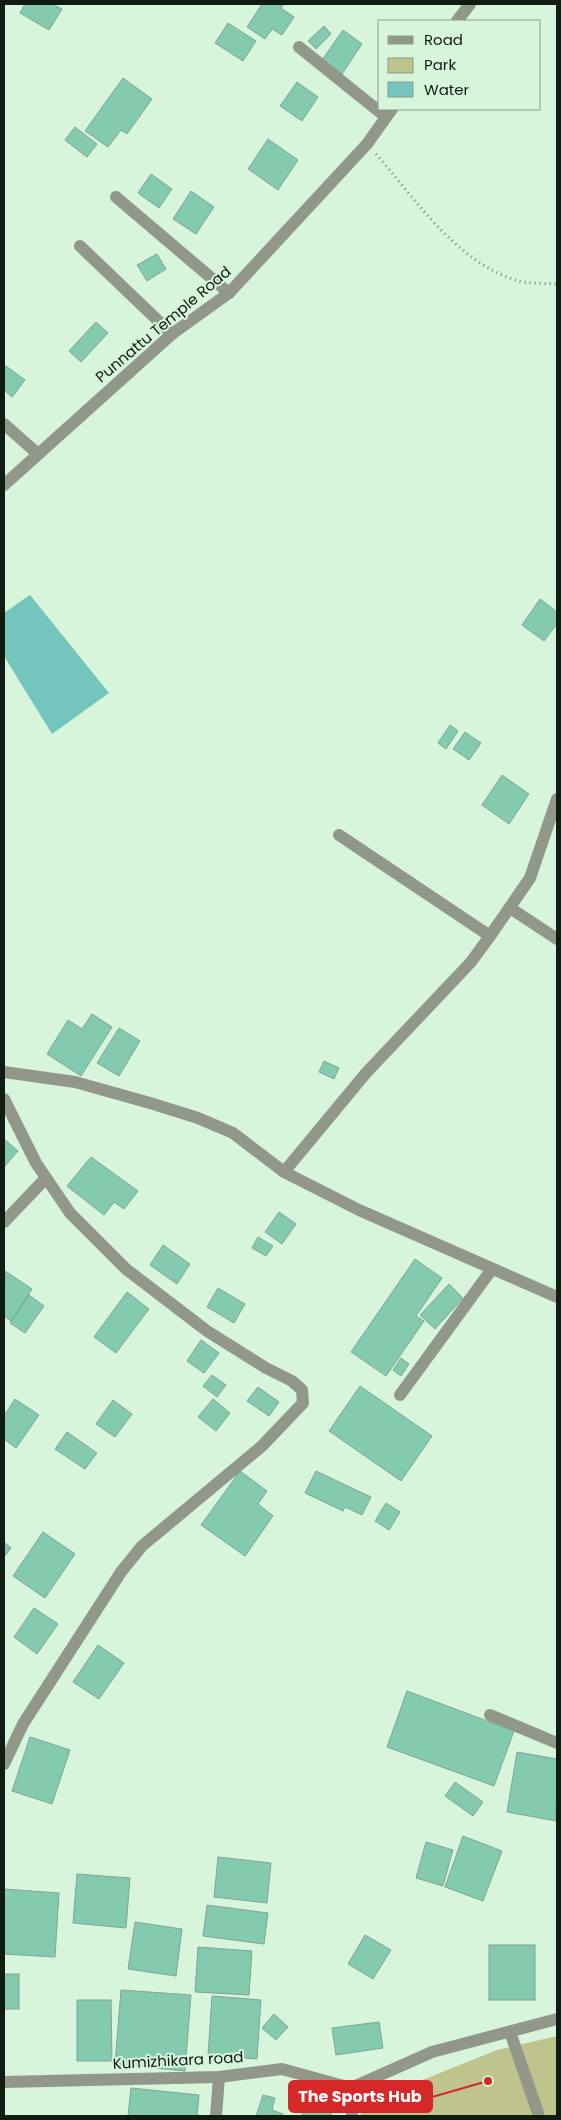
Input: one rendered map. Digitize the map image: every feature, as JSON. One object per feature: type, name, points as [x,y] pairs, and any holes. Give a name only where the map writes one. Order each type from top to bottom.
[{"type":"street","points":[[458,20],[470,4]]},
{"type":"street","points":[[299,47],[378,105]]},
{"type":"street","name":"Punnattu Temple Road","points":[[4,485],[172,334],[229,293],[367,144],[389,113]]},
{"type":"street","points":[[116,197],[229,293]]},
{"type":"street","points":[[80,246],[172,334]]},
{"type":"street","points":[[4,424],[38,454]]},
{"type":"street","points":[[284,1172],[366,1073],[471,962],[530,878],[557,799]]},
{"type":"street","points":[[339,835],[490,936]]},
{"type":"street","points":[[510,908],[557,939]]},
{"type":"street","points":[[4,1072],[75,1082],[150,1102],[198,1118],[232,1134],[284,1172],[359,1210],[557,1297]]},
{"type":"street","points":[[4,1098],[36,1163],[70,1213],[126,1269],[207,1331],[266,1368],[292,1381],[302,1390],[303,1403],[262,1446],[142,1546],[121,1572],[23,1724],[4,1764]]},
{"type":"street","points":[[4,1222],[46,1178]]},
{"type":"street","points":[[400,1395],[492,1269]]},
{"type":"street","points":[[490,1715],[557,1743]]},
{"type":"street","points":[[352,2116],[352,2088],[432,2052],[557,2019]]},
{"type":"street","points":[[510,2032],[538,2113]]},
{"type":"street","name":"Kumizhikara road","points":[[4,2082],[220,2077],[282,2068],[352,2088]]},
{"type":"street","points":[[216,2116],[220,2077]]},
{"type":"path","points":[[367,144],[443,231],[482,266],[516,281],[557,284]]},
{"type":"green space","points":[[557,2036],[557,2116],[361,2116],[361,2111],[368,2102],[497,2050]]},
{"type":"water","points":[[30,595],[109,693],[52,734],[4,656],[4,613]]},
{"type":"building","points":[[25,4],[52,4],[62,9],[49,30],[20,13]]},
{"type":"building","points":[[262,4],[284,4],[281,8],[294,17],[282,35],[272,29],[265,39],[247,27]]},
{"type":"building","points":[[228,23],[256,41],[243,61],[215,43]]},
{"type":"building","points":[[324,26],[331,34],[316,49],[308,41]]},
{"type":"building","points":[[343,30],[362,44],[342,74],[322,60]]},
{"type":"building","points":[[123,78],[152,99],[127,134],[121,130],[108,147],[85,131]]},
{"type":"building","points":[[297,82],[318,97],[302,121],[280,106]]},
{"type":"building","points":[[75,127],[97,144],[87,157],[65,140]]},
{"type":"building","points":[[268,139],[298,160],[278,190],[248,169]]},
{"type":"building","points":[[151,174],[172,189],[159,208],[138,193]]},
{"type":"building","points":[[191,191],[214,207],[196,234],[173,219]]},
{"type":"building","points":[[157,254],[166,269],[147,281],[137,265]]},
{"type":"building","points":[[96,322],[108,333],[81,362],[69,351]]},
{"type":"building","points":[[6,366],[25,380],[12,397],[4,390],[4,369]]},
{"type":"building","points":[[540,599],[557,612],[557,624],[544,641],[522,625]]},
{"type":"building","points":[[450,725],[458,731],[446,749],[438,743]]},
{"type":"building","points":[[465,732],[481,743],[469,760],[453,749]]},
{"type":"building","points":[[502,775],[529,794],[509,824],[482,805]]},
{"type":"building","points":[[92,1014],[112,1027],[81,1076],[47,1054],[68,1020],[82,1029]]},
{"type":"building","points":[[119,1028],[140,1041],[119,1076],[97,1063]]},
{"type":"building","points":[[324,1061],[339,1068],[334,1079],[319,1072]]},
{"type":"building","points":[[4,1139],[18,1151],[4,1167]]},
{"type":"building","points":[[91,1157],[138,1191],[124,1209],[114,1202],[104,1215],[67,1186]]},
{"type":"building","points":[[279,1212],[296,1224],[282,1244],[265,1232]]},
{"type":"building","points":[[258,1237],[273,1246],[266,1256],[252,1248]]},
{"type":"building","points":[[163,1245],[190,1264],[177,1284],[150,1265]]},
{"type":"building","points":[[415,1259],[442,1278],[416,1316],[424,1321],[386,1376],[351,1352]]},
{"type":"building","points":[[5,1271],[32,1289],[11,1321],[4,1316]]},
{"type":"building","points":[[449,1284],[463,1298],[435,1329],[420,1315]]},
{"type":"building","points":[[218,1288],[245,1304],[234,1323],[207,1307]]},
{"type":"building","points":[[127,1292],[149,1309],[116,1353],[94,1337]]},
{"type":"building","points":[[29,1295],[44,1306],[25,1333],[10,1323]]},
{"type":"building","points":[[201,1340],[219,1353],[204,1373],[187,1361]]},
{"type":"building","points":[[401,1358],[409,1364],[401,1376],[393,1370]]},
{"type":"building","points":[[212,1375],[226,1385],[217,1397],[203,1386]]},
{"type":"building","points":[[360,1386],[432,1436],[401,1481],[329,1431]]},
{"type":"building","points":[[258,1387],[279,1402],[269,1416],[247,1401]]},
{"type":"building","points":[[15,1399],[39,1415],[16,1448],[4,1439],[4,1416]]},
{"type":"building","points":[[213,1399],[230,1413],[216,1431],[198,1417]]},
{"type":"building","points":[[113,1400],[132,1414],[115,1437],[96,1424]]},
{"type":"building","points":[[67,1432],[97,1453],[85,1469],[55,1449]]},
{"type":"building","points":[[240,1471],[267,1491],[258,1504],[273,1516],[245,1556],[201,1525]]},
{"type":"building","points":[[316,1471],[371,1497],[362,1515],[345,1507],[343,1511],[305,1493]]},
{"type":"building","points":[[386,1503],[400,1512],[389,1530],[375,1521]]},
{"type":"building","points":[[43,1532],[75,1554],[45,1598],[13,1576]]},
{"type":"building","points":[[4,1542],[11,1548],[4,1557]]},
{"type":"building","points":[[34,1608],[58,1624],[37,1654],[14,1637]]},
{"type":"building","points":[[98,1645],[124,1663],[99,1699],[73,1682]]},
{"type":"building","points":[[407,1691],[514,1731],[494,1786],[387,1747]]},
{"type":"building","points":[[30,1737],[70,1750],[52,1804],[12,1791]]},
{"type":"building","points":[[517,1752],[557,1759],[556,1821],[507,1812]]},
{"type":"building","points":[[455,1782],[483,1802],[473,1816],[445,1796]]},
{"type":"building","points":[[463,1836],[502,1851],[483,1901],[445,1887]]},
{"type":"building","points":[[426,1842],[453,1850],[443,1886],[416,1878]]},
{"type":"building","points":[[218,1857],[271,1863],[267,1903],[214,1897]]},
{"type":"building","points":[[77,1874],[130,1878],[126,1928],[73,1923]]},
{"type":"building","points":[[4,1889],[59,1893],[55,1957],[4,1954]]},
{"type":"building","points":[[207,1905],[268,1913],[264,1944],[203,1936]]},
{"type":"building","points":[[135,1922],[182,1929],[176,1976],[128,1969]]},
{"type":"building","points":[[365,1935],[391,1950],[373,1979],[348,1964]]},
{"type":"building","points":[[489,1945],[535,1945],[535,2000],[489,2000]]},
{"type":"building","points":[[198,1947],[252,1951],[249,1995],[195,1992]]},
{"type":"building","points":[[4,1974],[19,1974],[19,2009],[4,2009]]},
{"type":"building","points":[[121,1990],[191,1995],[185,2071],[115,2064]]},
{"type":"building","points":[[212,1996],[261,2000],[257,2059],[208,2055]]},
{"type":"building","points":[[77,2000],[111,2000],[112,2061],[77,2061]]},
{"type":"building","points":[[274,2014],[288,2027],[276,2040],[262,2028]]},
{"type":"building","points":[[379,2022],[383,2048],[336,2055],[332,2028]]},
{"type":"building","points":[[131,2088],[199,2095],[197,2116],[128,2116]]},
{"type":"building","points":[[263,2095],[275,2098],[272,2110],[283,2114],[282,2116],[256,2116]]},
{"type":"building","points":[[303,2106],[332,2108],[331,2116],[302,2116]]},
{"type":"place","name":"The Sports Hub","points":[[488,2081]]}]
